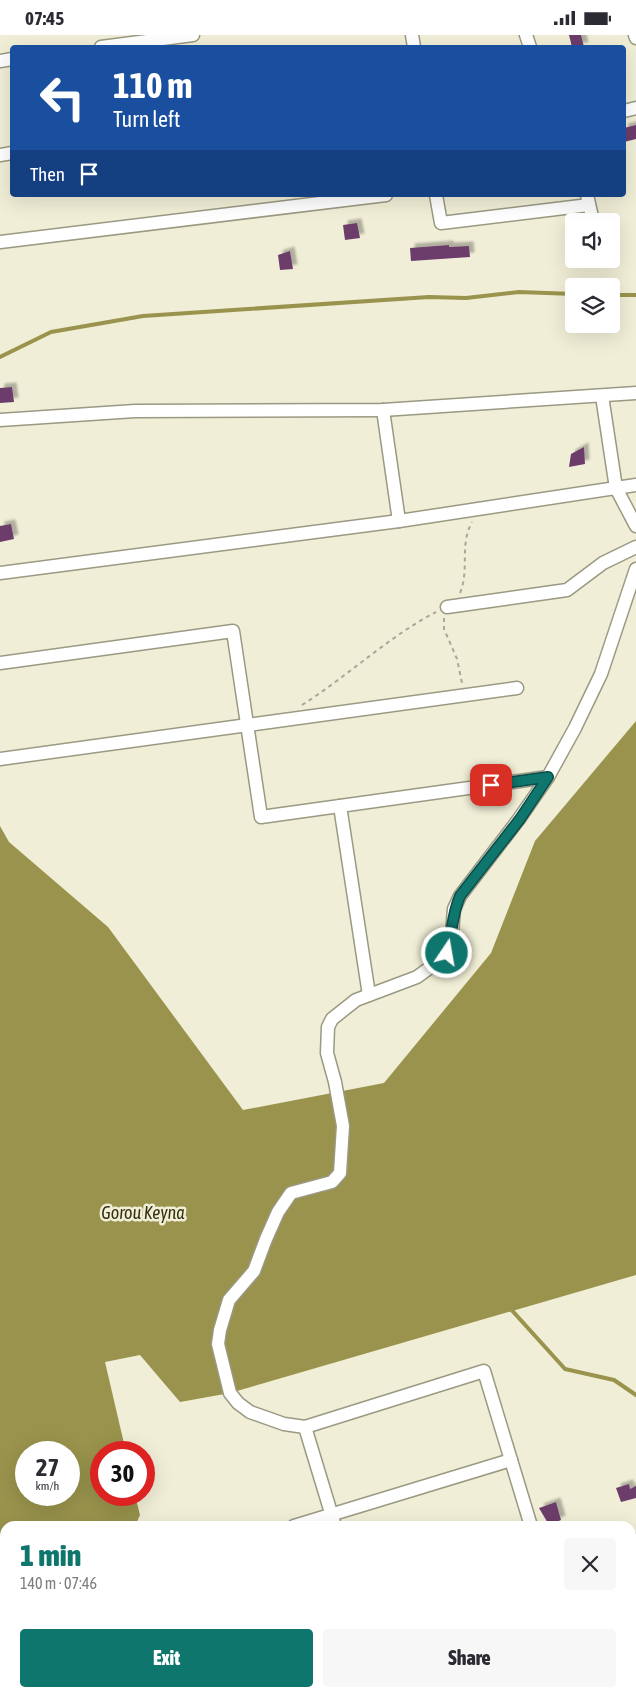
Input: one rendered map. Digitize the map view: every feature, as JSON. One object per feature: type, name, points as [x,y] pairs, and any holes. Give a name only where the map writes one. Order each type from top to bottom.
[{"type":"street","points":[[116,45],[193,35]]},
{"type":"street","points":[[0,242],[370,197]]},
{"type":"street","points":[[436,197],[441,223],[588,200],[591,213]]},
{"type":"street","points":[[0,420],[135,411],[383,411],[636,393]]},
{"type":"street","points":[[602,396],[616,488],[636,526]]},
{"type":"street","points":[[383,411],[399,521]]},
{"type":"street","points":[[0,573],[399,521],[636,485]]},
{"type":"street","points":[[447,607],[567,591],[603,563],[636,547]]},
{"type":"street","points":[[529,1521],[484,1371],[305,1427],[284,1424],[250,1412],[238,1403],[230,1393],[218,1344],[229,1300],[254,1271],[278,1212],[291,1193],[332,1182],[340,1173],[343,1125],[335,1082],[327,1053],[328,1027],[332,1019],[356,1000],[417,977],[447,953],[452,933],[454,909],[460,896],[520,819],[548,777],[602,674],[636,569]]},
{"type":"street","points":[[0,663],[233,631],[261,817],[548,777]]},
{"type":"street","points":[[0,759],[516,688]]},
{"type":"street","points":[[340,806],[369,995]]},
{"type":"street","points":[[305,1427],[333,1521],[511,1460]]},
{"type":"path","points":[[299,707],[416,623],[447,607]]},
{"type":"water","name":"Gorou Keyna","points":[[636,721],[636,1275],[230,1393],[180,1402],[140,1355],[105,1362],[123,1441],[90,1441],[90,1506],[138,1506],[140,1515],[137,1521],[0,1521],[0,826],[9,842],[108,927],[243,1110],[384,1083],[491,953],[535,841]]},
{"type":"building","points":[[569,35],[581,35],[584,45],[572,45]]},
{"type":"building","points":[[636,125],[636,139],[626,142],[626,128]]},
{"type":"building","points":[[357,223],[360,238],[345,240],[343,225]]},
{"type":"building","points":[[449,245],[449,247],[469,246],[470,257],[411,261],[410,248]]},
{"type":"building","points":[[290,251],[293,269],[280,270],[278,255]]},
{"type":"building","points":[[12,387],[14,402],[0,403],[0,388]]},
{"type":"building","points":[[584,447],[585,464],[569,467],[571,454]]},
{"type":"building","points":[[11,524],[14,539],[0,542],[0,526]]},
{"type":"building","points":[[629,1484],[630,1489],[636,1486],[636,1498],[621,1502],[616,1488]]},
{"type":"building","points":[[556,1502],[561,1520],[547,1521],[539,1508]]},
{"type":"waterway","points":[[0,357],[51,332],[143,316],[429,297],[466,298],[519,292],[565,294]]},
{"type":"waterway","points":[[620,295],[636,295]]},
{"type":"waterway","points":[[509,1307],[565,1369],[614,1380],[636,1395]]},
{"type":"route","points":[[447,953],[452,933],[454,909],[460,896],[520,819],[548,777],[491,785]]}]
